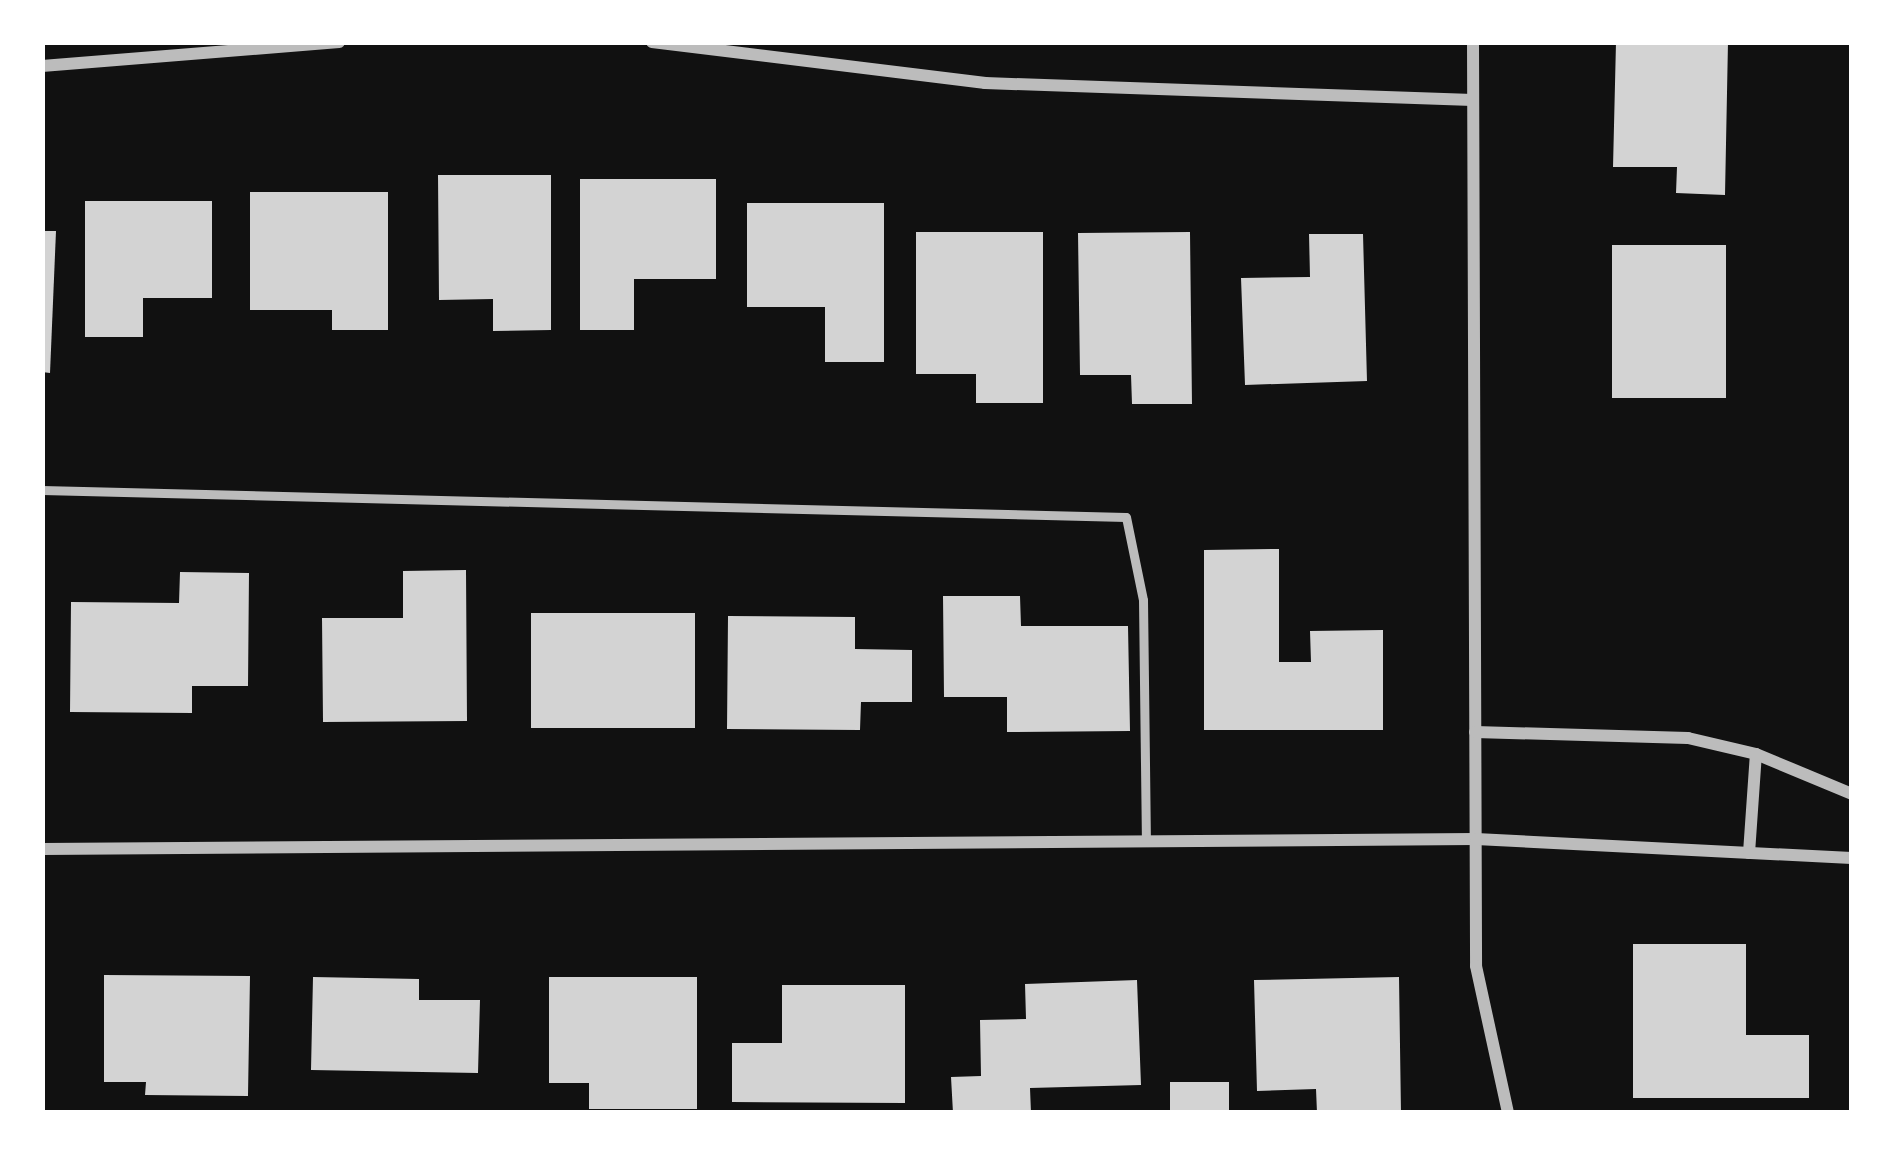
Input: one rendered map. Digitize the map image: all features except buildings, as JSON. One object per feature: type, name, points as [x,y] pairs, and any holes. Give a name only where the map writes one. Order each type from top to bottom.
[{"type":"street","points":[[42,66],[339,42]]},
{"type":"street","points":[[652,42],[985,83],[1473,100]]},
{"type":"street","points":[[1473,42],[1476,966],[1508,1113]]},
{"type":"street","points":[[1475,732],[1688,738],[1756,754],[1852,794]]},
{"type":"street","points":[[1749,854],[1756,754]]},
{"type":"street","points":[[42,849],[1476,839],[1852,858]]},
{"type":"lane","points":[[42,490],[1126,517],[1143,600],[1146,839]]}]
